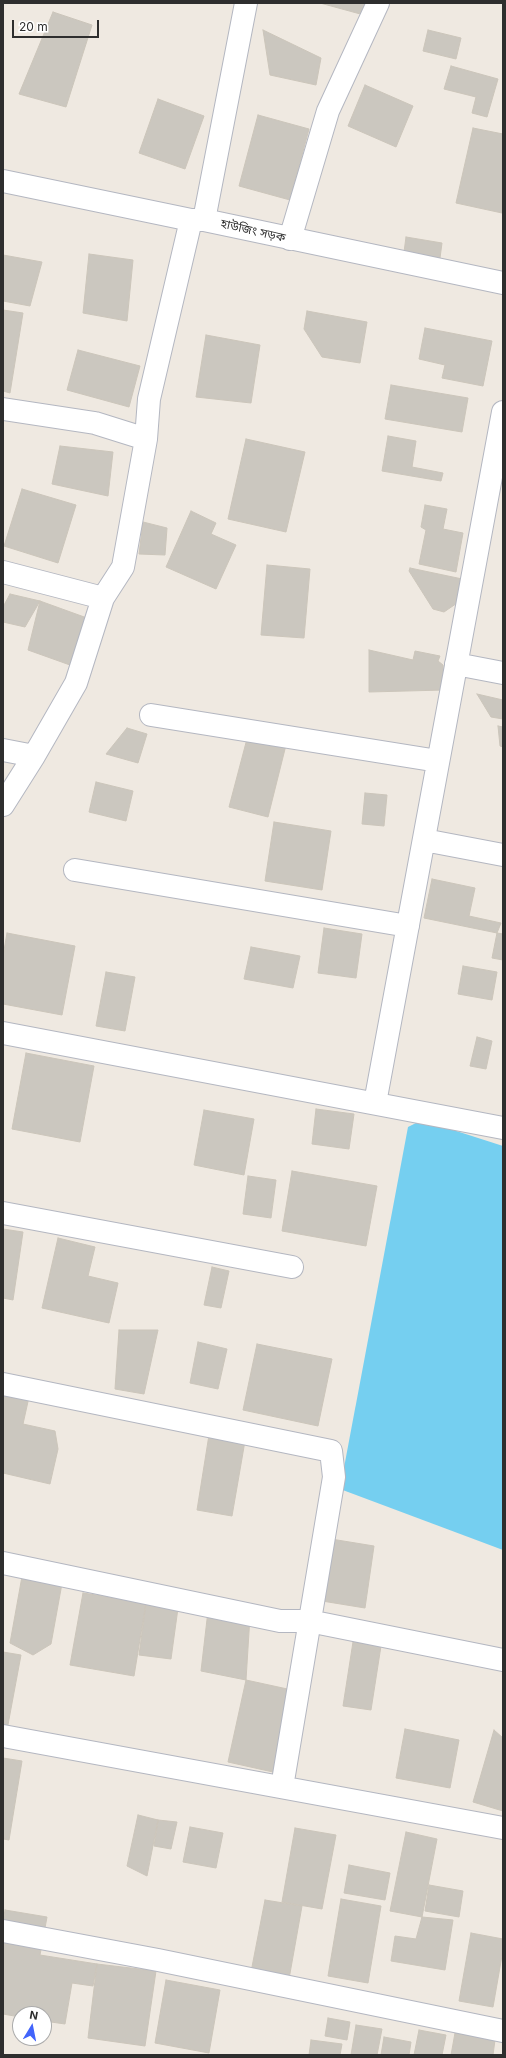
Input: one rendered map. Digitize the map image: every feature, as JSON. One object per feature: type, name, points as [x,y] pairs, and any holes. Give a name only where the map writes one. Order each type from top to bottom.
[{"type":"street","points":[[3,805],[34,756],[76,683],[103,598],[123,567],[146,439],[150,399],[197,220],[246,3]]},
{"type":"street","points":[[290,239],[328,111],[378,3]]},
{"type":"street","name":"হাউজিং সড়ক","points":[[3,181],[503,283]]},
{"type":"street","points":[[3,409],[95,423],[146,439]]},
{"type":"street","points":[[374,1103],[456,664],[495,495],[503,412]]},
{"type":"street","points":[[3,572],[103,598]]},
{"type":"street","points":[[456,664],[503,673]]},
{"type":"street","points":[[151,714],[438,761]]},
{"type":"street","points":[[3,750],[34,756]]},
{"type":"street","points":[[424,840],[503,855]]},
{"type":"street","points":[[75,870],[408,926]]},
{"type":"street","points":[[3,1033],[503,1128]]},
{"type":"street","points":[[3,1213],[292,1267]]},
{"type":"street","points":[[3,1384],[331,1451],[334,1477],[282,1787]]},
{"type":"street","points":[[3,1563],[280,1621],[309,1621],[503,1660]]},
{"type":"street","points":[[3,1736],[503,1828]]},
{"type":"street","points":[[3,1930],[503,2031]]},
{"type":"water","points":[[422,1120],[503,1146],[503,1550],[340,1489],[408,1127]]},
{"type":"building","points":[[320,3],[367,3],[364,15]]},
{"type":"building","points":[[53,12],[92,25],[66,107],[19,94]]},
{"type":"building","points":[[263,30],[321,58],[316,85],[270,75]]},
{"type":"building","points":[[428,30],[461,38],[456,59],[423,51]]},
{"type":"building","points":[[451,66],[498,79],[487,117],[472,113],[476,97],[444,89]]},
{"type":"building","points":[[365,85],[413,106],[396,147],[348,126]]},
{"type":"building","points":[[158,99],[204,116],[185,169],[139,153]]},
{"type":"building","points":[[258,115],[309,129],[290,200],[239,186]]},
{"type":"building","points":[[473,128],[503,134],[502,213],[456,203]]},
{"type":"building","points":[[406,237],[442,243],[440,258],[404,252]]},
{"type":"building","points":[[89,254],[133,260],[127,321],[83,313]]},
{"type":"building","points":[[3,255],[42,262],[30,306],[3,301]]},
{"type":"building","points":[[3,310],[23,313],[10,393],[3,391]]},
{"type":"building","points":[[307,311],[367,322],[360,363],[322,357],[304,329]]},
{"type":"building","points":[[425,328],[492,341],[483,386],[442,378],[445,365],[419,359]]},
{"type":"building","points":[[206,335],[260,345],[251,403],[196,397]]},
{"type":"building","points":[[78,350],[140,366],[129,407],[67,390]]},
{"type":"building","points":[[391,385],[468,398],[462,432],[385,419]]},
{"type":"building","points":[[388,436],[416,441],[412,467],[443,473],[441,481],[382,471]]},
{"type":"building","points":[[246,439],[305,452],[286,532],[228,519]]},
{"type":"building","points":[[60,446],[113,452],[108,496],[52,484]]},
{"type":"building","points":[[22,489],[76,505],[58,563],[4,546]]},
{"type":"building","points":[[425,505],[447,509],[443,529],[463,533],[456,572],[419,564],[426,530],[421,527]]},
{"type":"building","points":[[191,511],[216,523],[211,534],[236,545],[216,589],[166,567]]},
{"type":"building","points":[[143,522],[167,528],[165,555],[139,554]]},
{"type":"building","points":[[267,565],[310,569],[304,638],[261,635]]},
{"type":"building","points":[[410,568],[467,580],[463,599],[444,612],[433,609],[409,571]]},
{"type":"building","points":[[10,594],[40,601],[25,627],[3,622],[3,607]]},
{"type":"building","points":[[40,601],[87,618],[70,665],[28,650]]},
{"type":"building","points":[[369,650],[413,660],[415,651],[440,656],[438,661],[443,665],[444,690],[369,692]]},
{"type":"building","points":[[477,694],[503,700],[503,719],[491,717]]},
{"type":"building","points":[[498,726],[503,727],[503,747],[500,746]]},
{"type":"building","points":[[127,728],[147,734],[138,763],[106,754]]},
{"type":"building","points":[[248,735],[286,745],[268,817],[229,807]]},
{"type":"building","points":[[96,782],[133,791],[126,821],[89,812]]},
{"type":"building","points":[[365,793],[387,795],[384,826],[362,824]]},
{"type":"building","points":[[274,822],[331,831],[322,890],[265,881]]},
{"type":"building","points":[[432,879],[475,888],[469,916],[501,923],[497,933],[424,918]]},
{"type":"building","points":[[324,928],[362,934],[356,978],[318,973]]},
{"type":"building","points":[[7,933],[75,946],[62,1015],[3,1004],[3,956]]},
{"type":"building","points":[[497,933],[503,934],[503,960],[492,958]]},
{"type":"building","points":[[251,947],[300,956],[293,988],[244,979]]},
{"type":"building","points":[[463,966],[497,972],[492,1000],[458,994]]},
{"type":"building","points":[[106,972],[135,977],[125,1031],[96,1026]]},
{"type":"building","points":[[477,1037],[492,1041],[486,1069],[470,1066]]},
{"type":"building","points":[[26,1053],[94,1066],[80,1142],[12,1129]]},
{"type":"building","points":[[316,1109],[354,1114],[349,1149],[312,1144]]},
{"type":"building","points":[[204,1110],[254,1119],[244,1175],[194,1165]]},
{"type":"building","points":[[292,1171],[377,1186],[366,1246],[282,1231]]},
{"type":"building","points":[[248,1176],[276,1180],[271,1218],[243,1214]]},
{"type":"building","points":[[3,1229],[23,1232],[13,1300],[3,1298]]},
{"type":"building","points":[[58,1238],[95,1247],[88,1276],[118,1283],[109,1323],[42,1308]]},
{"type":"building","points":[[212,1267],[229,1271],[221,1308],[204,1305]]},
{"type":"building","points":[[119,1330],[158,1330],[144,1394],[115,1389]]},
{"type":"building","points":[[198,1342],[227,1349],[218,1389],[190,1383]]},
{"type":"building","points":[[257,1344],[332,1359],[318,1426],[243,1410]]},
{"type":"building","points":[[3,1391],[29,1397],[23,1424],[55,1431],[58,1449],[50,1484],[3,1473]]},
{"type":"building","points":[[209,1435],[245,1441],[232,1516],[197,1510]]},
{"type":"building","points":[[331,1539],[374,1546],[365,1608],[322,1601]]},
{"type":"building","points":[[23,1571],[63,1578],[51,1644],[33,1655],[10,1643]]},
{"type":"building","points":[[83,1593],[146,1603],[134,1676],[70,1665]]},
{"type":"building","points":[[146,1603],[178,1608],[171,1659],[139,1655]]},
{"type":"building","points":[[208,1611],[250,1616],[246,1680],[201,1671]]},
{"type":"building","points":[[353,1642],[381,1646],[371,1710],[343,1706]]},
{"type":"building","points":[[3,1652],[21,1655],[7,1730],[3,1729]]},
{"type":"building","points":[[246,1680],[292,1690],[273,1772],[228,1762]]},
{"type":"building","points":[[405,1729],[459,1740],[450,1788],[396,1778]]},
{"type":"building","points":[[494,1730],[503,1738],[503,1811],[473,1802]]},
{"type":"building","points":[[3,1758],[22,1761],[9,1840],[3,1839]]},
{"type":"building","points":[[138,1815],[158,1820],[147,1876],[127,1866]]},
{"type":"building","points":[[158,1820],[177,1822],[171,1849],[154,1846]]},
{"type":"building","points":[[190,1827],[223,1833],[216,1868],[183,1862]]},
{"type":"building","points":[[295,1828],[336,1835],[322,1909],[282,1902]]},
{"type":"building","points":[[406,1832],[437,1839],[422,1917],[390,1911]]},
{"type":"building","points":[[349,1865],[390,1873],[385,1900],[344,1893]]},
{"type":"building","points":[[429,1885],[463,1891],[459,1917],[425,1911]]},
{"type":"building","points":[[341,1899],[381,1906],[368,1983],[328,1976]]},
{"type":"building","points":[[265,1900],[302,1906],[289,1979],[251,1972]]},
{"type":"building","points":[[5,1910],[47,1917],[40,1955],[97,1964],[93,1986],[72,1983],[65,2024],[52,2022],[52,2006],[12,2006],[12,2016],[3,2014],[3,1923]]},
{"type":"building","points":[[422,1917],[453,1920],[445,1970],[391,1961],[395,1936],[416,1939]]},
{"type":"building","points":[[471,1933],[503,1939],[503,1950],[493,2007],[459,2001]]},
{"type":"building","points":[[97,1964],[156,1971],[145,2046],[88,2038]]},
{"type":"building","points":[[166,1980],[220,1990],[209,2053],[155,2043]]},
{"type":"building","points":[[328,2018],[350,2022],[347,2040],[325,2036]]},
{"type":"building","points":[[356,2025],[382,2029],[377,2055],[351,2055]]},
{"type":"building","points":[[419,2030],[446,2035],[442,2055],[414,2055]]},
{"type":"building","points":[[455,2033],[495,2040],[493,2055],[451,2055]]},
{"type":"building","points":[[384,2037],[411,2042],[409,2055],[381,2055]]},
{"type":"building","points":[[311,2040],[342,2044],[340,2055],[309,2055]]}]
